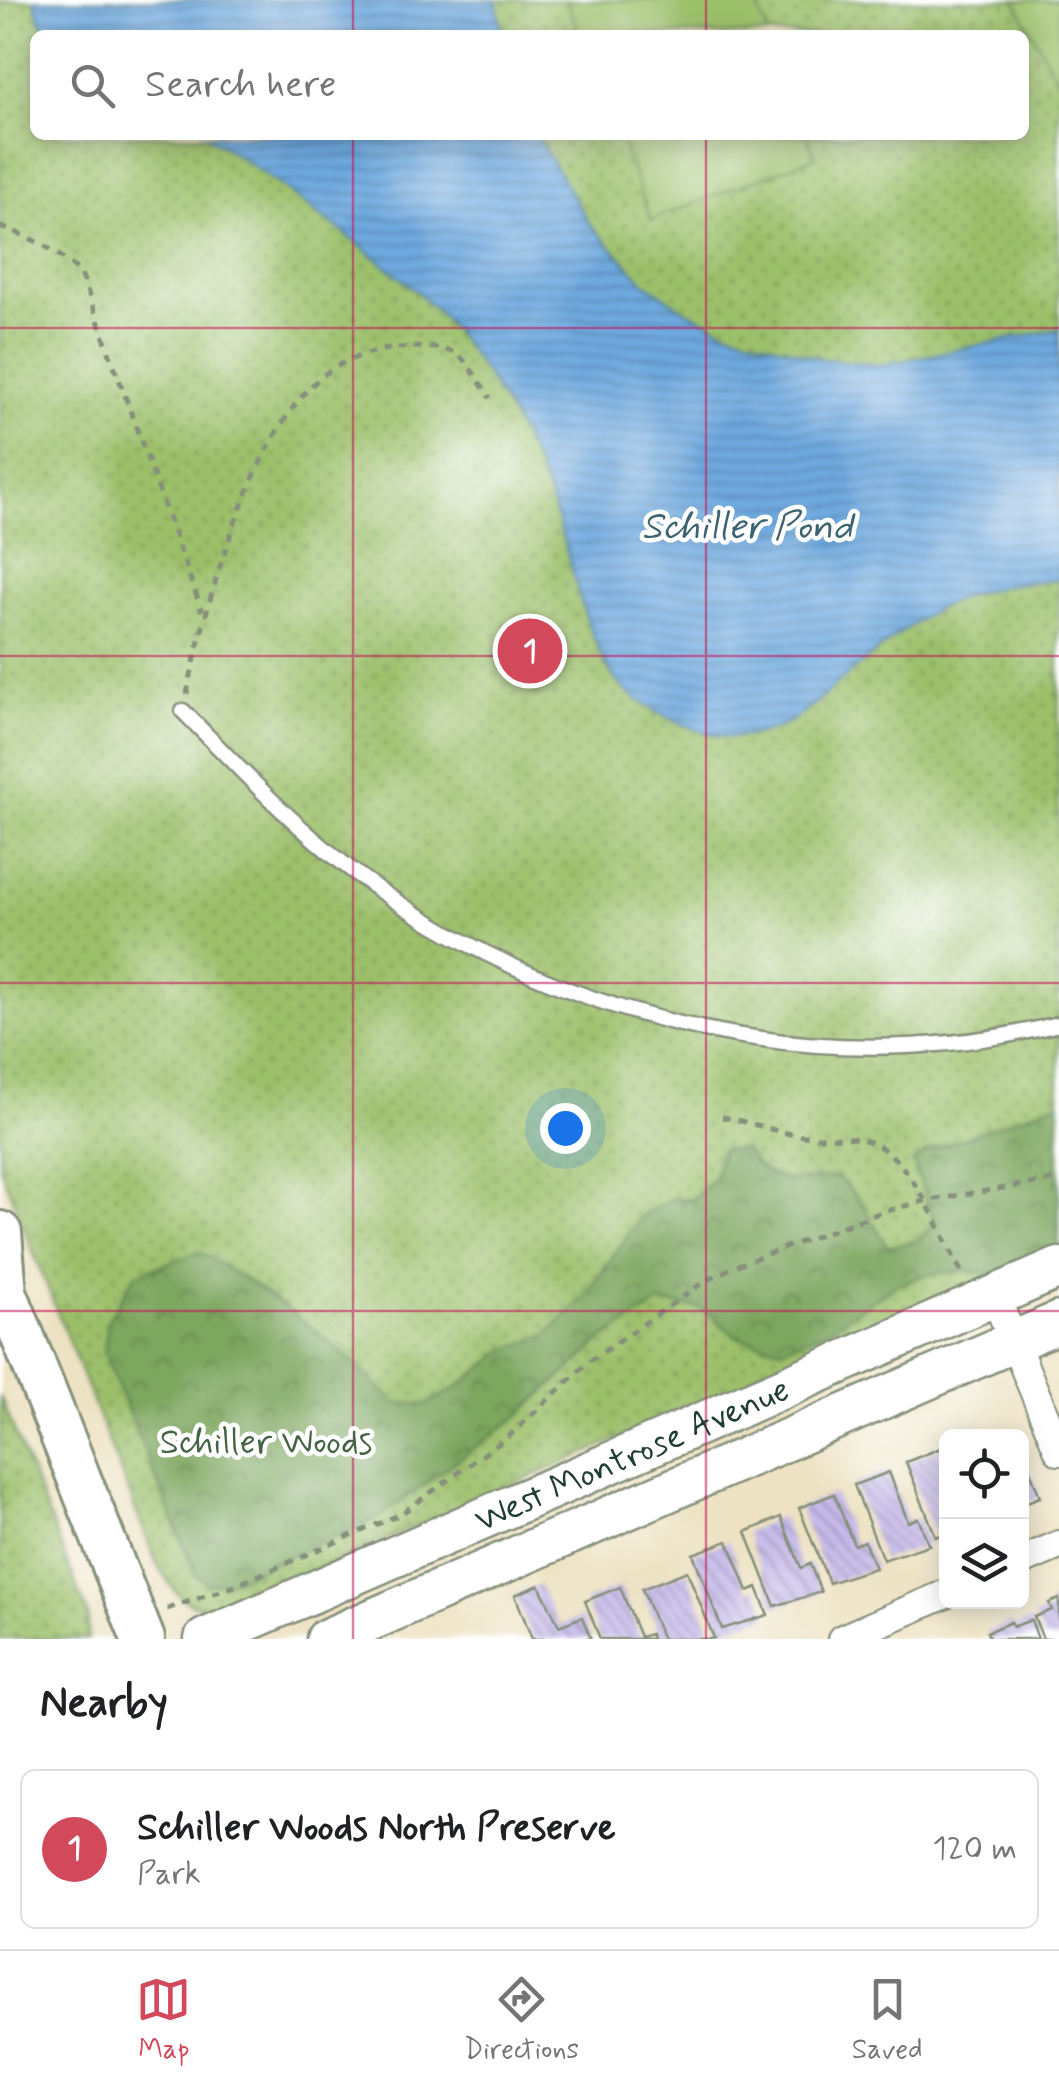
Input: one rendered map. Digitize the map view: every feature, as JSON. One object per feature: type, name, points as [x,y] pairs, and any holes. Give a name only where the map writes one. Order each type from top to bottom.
[{"type":"main road","points":[[0,1233],[2,1290],[143,1639]]},
{"type":"main road","name":"West Montrose Avenue","points":[[206,1639],[1059,1268]]},
{"type":"main road","name":"West Montrose Avenue","points":[[327,1639],[1059,1322]]},
{"type":"street","points":[[995,1296],[1059,1451]]},
{"type":"street","points":[[1029,1559],[1059,1545]]},
{"type":"street","points":[[842,1639],[939,1597]]},
{"type":"lane","points":[[183,711],[260,790],[378,889],[462,941],[585,996],[702,1030],[772,1042],[900,1047],[962,1043],[1059,1024]]},
{"type":"path","points":[[0,227],[60,252],[81,273],[204,614]]},
{"type":"path","points":[[183,711],[204,614],[252,483],[275,438],[318,380],[337,366],[386,348],[436,349],[458,354],[490,398]]},
{"type":"path","points":[[722,1118],[811,1138],[828,1135],[872,1142],[899,1160],[965,1278],[995,1296]]},
{"type":"path","points":[[184,1601],[232,1586],[401,1514],[509,1436],[590,1361],[704,1282],[753,1259],[878,1213],[924,1201],[1059,1179]]},
{"type":"green space","points":[[0,0],[1059,0],[1059,1248],[242,1602],[211,1606],[191,1603],[175,1590],[157,1564],[0,1168]]},
{"type":"green space","points":[[567,0],[755,0],[767,30],[578,30]]},
{"type":"green space","points":[[1015,0],[1059,0],[1059,83]]},
{"type":"green space","points":[[621,140],[809,140],[815,157],[651,220]]},
{"type":"green space","name":"Schiller Woods","points":[[1059,1102],[1059,1248],[1000,1274],[930,1274],[896,1285],[826,1331],[782,1348],[739,1338],[700,1308],[659,1303],[602,1340],[517,1417],[377,1519],[231,1581],[209,1584],[196,1575],[104,1353],[108,1320],[136,1274],[199,1252],[302,1320],[395,1403],[427,1404],[461,1385],[505,1350],[545,1336],[582,1300],[642,1215],[672,1199],[692,1199],[714,1179],[721,1150],[744,1149],[764,1171],[785,1180],[838,1177],[862,1203],[887,1247],[917,1241],[935,1224],[913,1162],[926,1152]]},
{"type":"green space","points":[[0,1396],[88,1614],[88,1639],[0,1639]]},
{"type":"water","points":[[34,0],[496,0],[502,30],[50,30],[41,22]]},
{"type":"water","name":"Schiller Pond","points":[[213,140],[539,140],[589,223],[644,282],[683,309],[725,330],[823,359],[881,365],[1059,329],[1059,580],[999,587],[942,606],[883,647],[811,707],[771,730],[721,736],[670,719],[624,689],[604,660],[532,456],[483,370],[454,331],[419,294],[379,261]]},
{"type":"building","points":[[939,1449],[939,1536],[936,1537],[906,1462]]},
{"type":"building","points":[[1029,1468],[1040,1497],[1029,1501]]},
{"type":"building","points":[[889,1472],[908,1522],[918,1518],[929,1545],[883,1560],[854,1485]]},
{"type":"building","points":[[834,1494],[854,1545],[864,1541],[875,1568],[829,1583],[799,1508]]},
{"type":"building","points":[[781,1517],[801,1568],[810,1564],[821,1592],[775,1606],[746,1532]]},
{"type":"building","points":[[728,1541],[748,1591],[757,1587],[768,1615],[722,1629],[693,1554]]},
{"type":"building","points":[[687,1571],[714,1638],[662,1639],[642,1589]]},
{"type":"building","points":[[539,1585],[559,1626],[582,1617],[591,1639],[532,1639],[515,1595]]},
{"type":"building","points":[[620,1587],[640,1637],[650,1634],[652,1639],[600,1639],[585,1601]]},
{"type":"building","points":[[1059,1599],[1059,1639],[1043,1639],[1034,1617],[1052,1610],[1049,1603]]},
{"type":"building","points":[[1031,1620],[1038,1639],[990,1639],[987,1632],[1011,1622],[1013,1627]]},
{"type":"place","name":"Schiller Woods North Preserve","points":[[530,651]]}]
